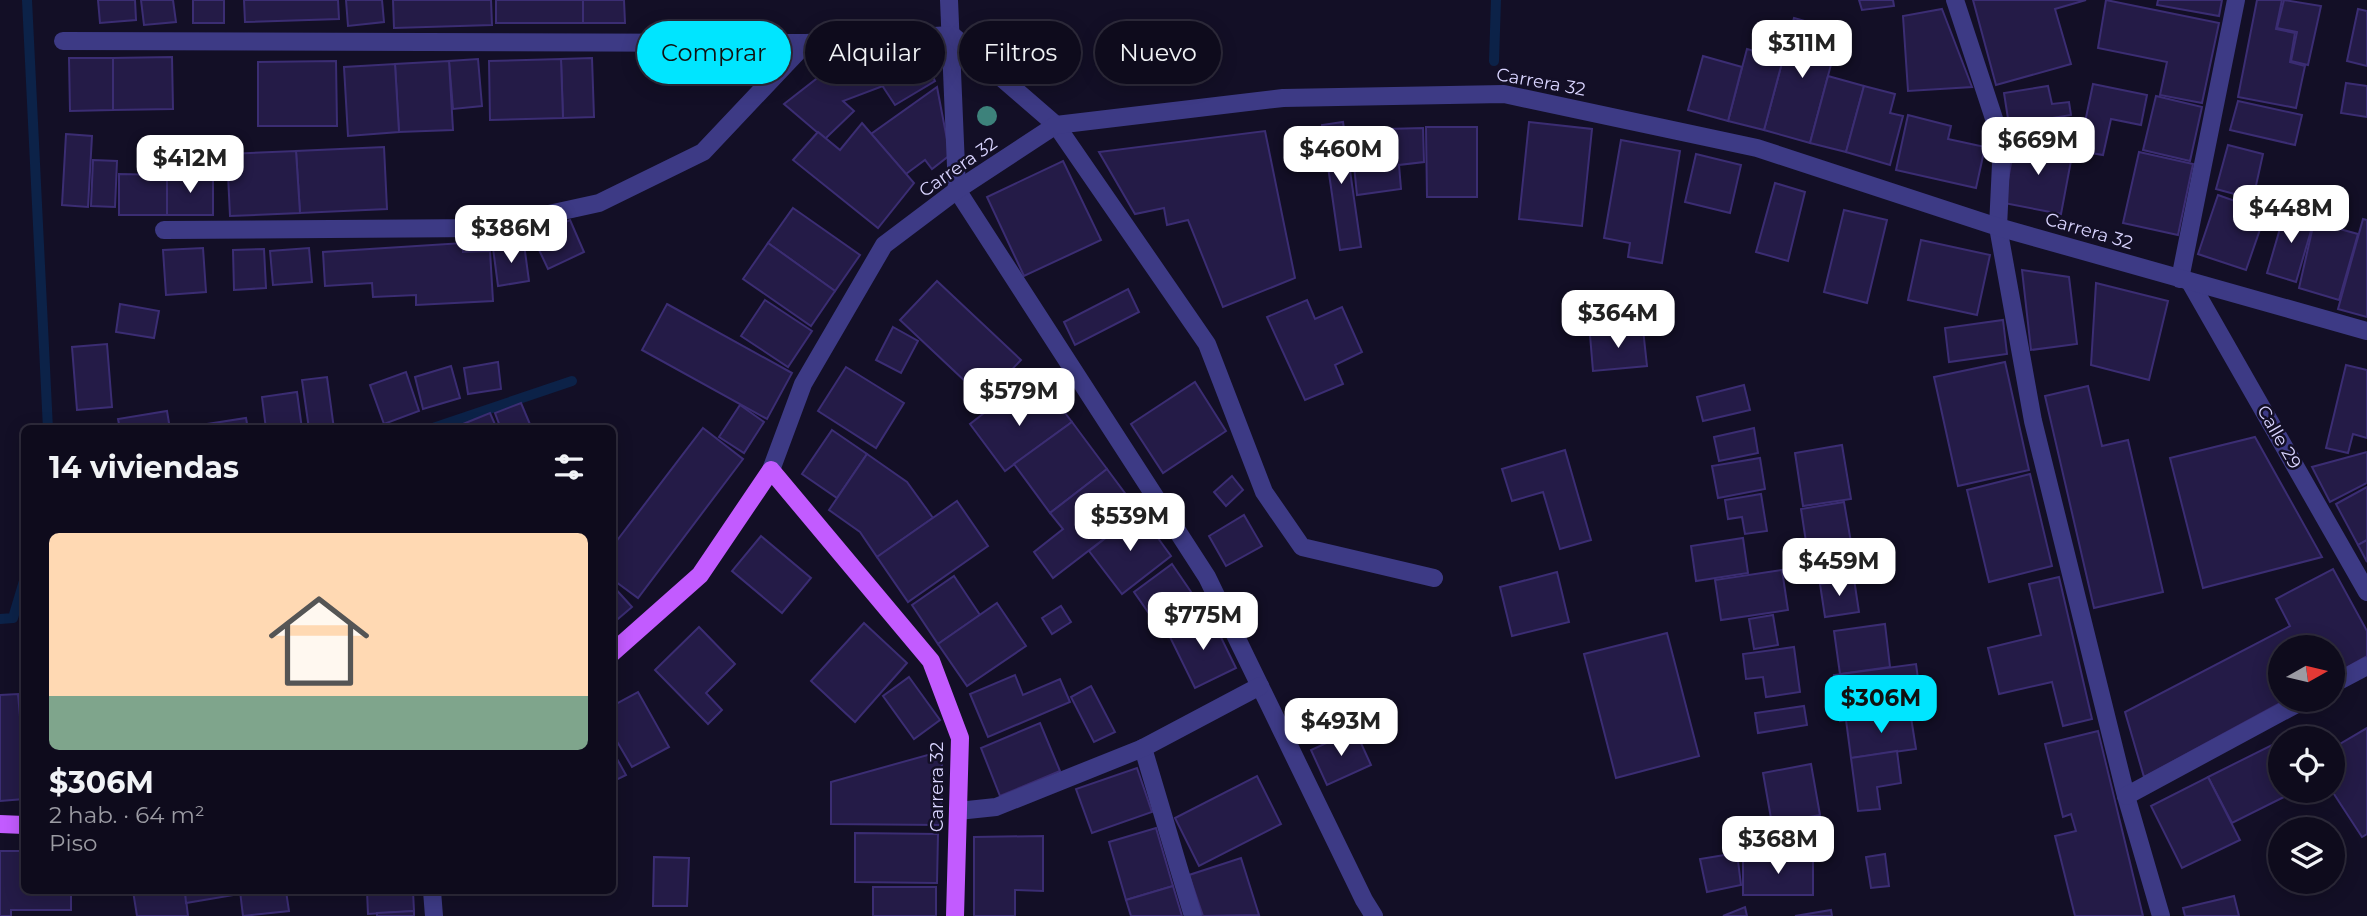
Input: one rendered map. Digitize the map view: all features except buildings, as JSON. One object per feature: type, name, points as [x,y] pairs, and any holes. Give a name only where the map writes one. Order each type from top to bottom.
[{"type":"main road","name":"Carrera 32","points":[[616,649],[700,575],[771,470],[931,661],[960,738],[956,916]]},
{"type":"main road","points":[[0,824],[21,825]]},
{"type":"street","points":[[948,0],[952,35],[957,190],[1208,577],[1364,901],[1374,916]]},
{"type":"street","points":[[1955,0],[2002,143],[1997,227],[2033,421],[2126,796],[2161,916]]},
{"type":"street","points":[[2185,280],[2236,0]]},
{"type":"street","points":[[945,35],[952,35],[1056,125],[1207,344],[1264,492],[1302,547],[1434,578]]},
{"type":"street","points":[[62,41],[805,43]]},
{"type":"street","points":[[164,230],[485,228],[599,203],[703,152],[805,44]]},
{"type":"street","name":"Carrera 32","points":[[771,470],[803,384],[884,245],[957,190],[1056,125],[1283,98],[1504,94],[1758,149],[1997,227],[2367,331]]},
{"type":"street","name":"Calle 29","points":[[2185,280],[2367,592]]},
{"type":"street","points":[[2345,678],[2367,666]]},
{"type":"street","points":[[958,811],[996,807],[1143,748],[1260,686]]},
{"type":"street","points":[[2126,796],[2282,712]]},
{"type":"street","points":[[1143,748],[1192,916]]},
{"type":"street","points":[[432,894],[434,916]]},
{"type":"waterway","points":[[27,0],[48,425]]},
{"type":"waterway","points":[[1494,61],[1496,0]]},
{"type":"waterway","points":[[442,425],[572,381]]},
{"type":"waterway","points":[[0,619],[13,618],[21,591]]}]
